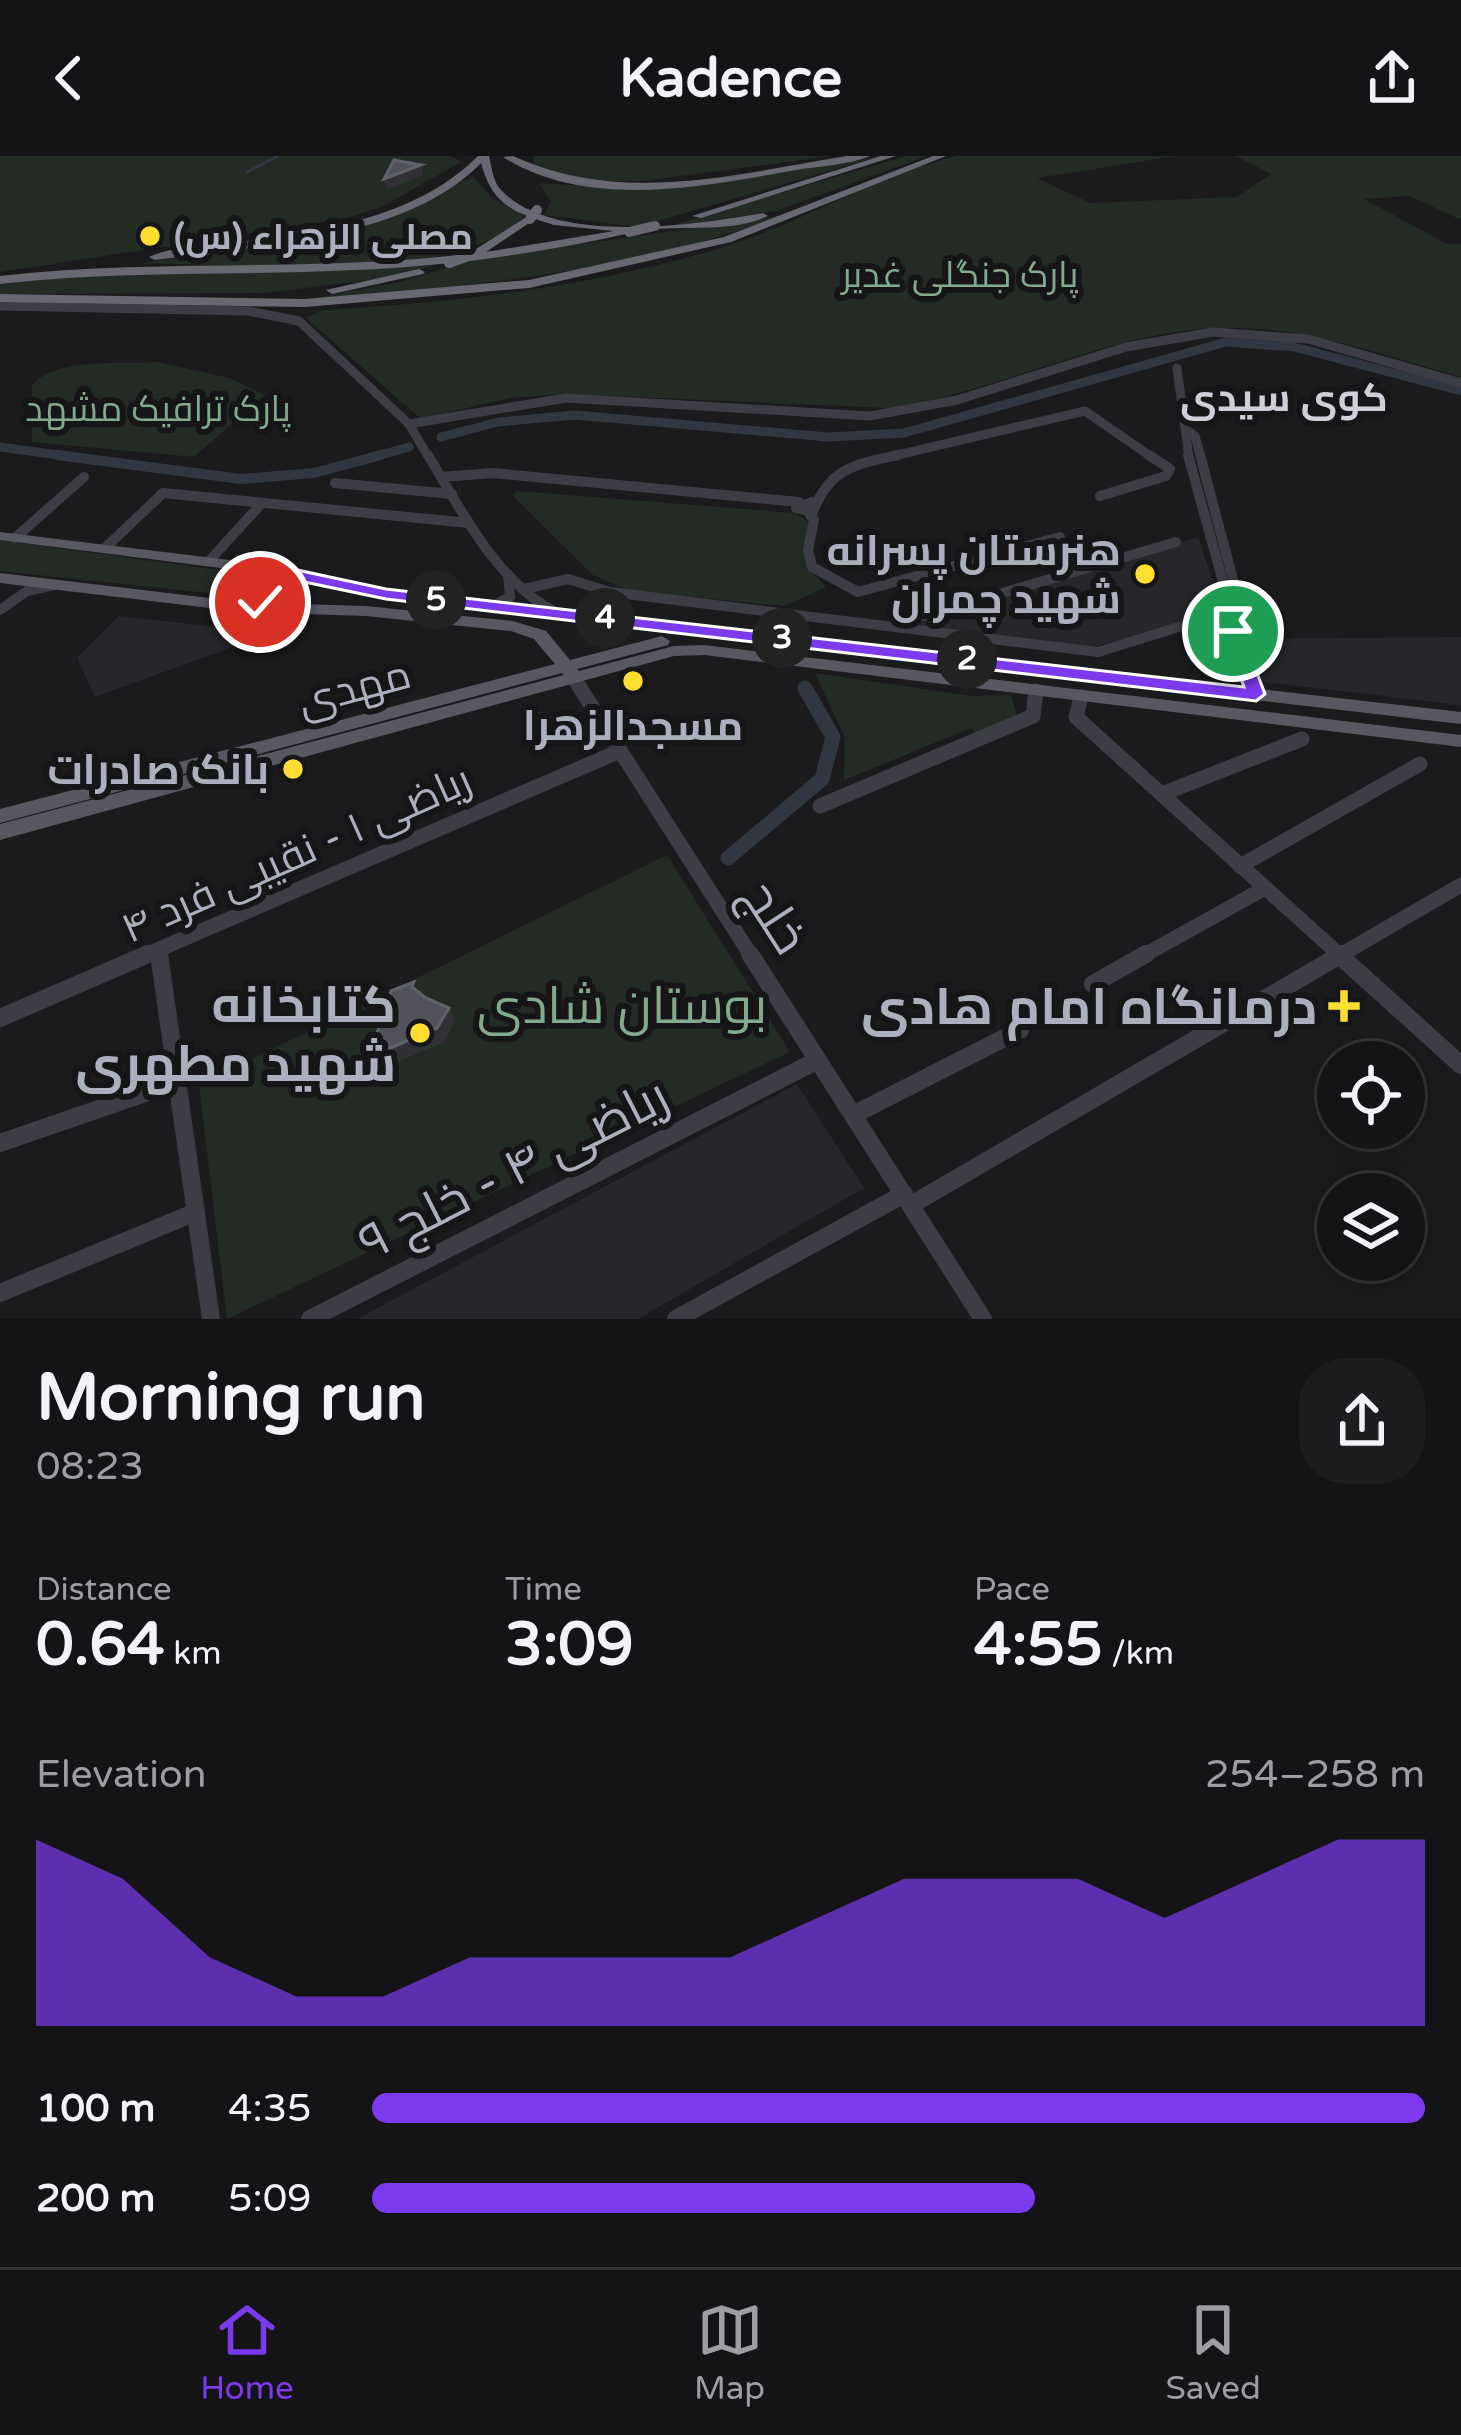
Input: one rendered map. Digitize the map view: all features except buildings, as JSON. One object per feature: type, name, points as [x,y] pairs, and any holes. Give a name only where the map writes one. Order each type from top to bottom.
[{"type":"highway","points":[[441,192],[463,176],[474,156]]},
{"type":"highway","points":[[6,279],[311,232],[441,192],[462,181],[484,156]]},
{"type":"highway","points":[[484,156],[489,187],[505,203],[566,223],[625,229],[747,219],[940,156]]},
{"type":"highway","points":[[508,156],[557,181],[622,185],[865,156]]},
{"type":"highway","points":[[152,302],[320,292],[474,254],[534,214],[534,186],[508,156]]},
{"type":"highway","points":[[6,279],[158,268],[358,267],[490,255],[655,226],[891,156]]},
{"type":"highway","points":[[299,321],[326,308],[435,296],[669,256],[768,226],[874,178]]},
{"type":"highway","points":[[0,302],[435,296]]},
{"type":"main road","points":[[8,537],[273,570],[386,594],[1461,718]]},
{"type":"main road","points":[[243,607],[273,595],[280,586],[273,570]]},
{"type":"main road","points":[[0,578],[243,607],[314,608],[514,626],[540,635],[572,674]]},
{"type":"main road","points":[[314,608],[298,597],[302,589],[327,579]]},
{"type":"main road","name":"مهدی","points":[[0,832],[572,674],[649,644],[727,632]]},
{"type":"main road","name":"مهدی","points":[[0,816],[572,674],[655,655],[704,650],[1461,741]]},
{"type":"street","points":[[0,302],[248,311],[299,321],[409,424],[469,523],[508,574],[538,606],[560,613]]},
{"type":"street","points":[[409,424],[496,404],[569,398],[797,415],[908,412],[1149,342],[1217,332],[1332,344],[1461,383]]},
{"type":"street","points":[[1177,368],[1187,430],[1196,436],[1247,632],[1233,631],[1256,694]]},
{"type":"street","points":[[804,507],[830,474],[845,467],[1085,411],[1170,469],[1166,476],[1100,496]]},
{"type":"street","points":[[8,537],[84,477]]},
{"type":"street","points":[[441,477],[804,507],[814,520],[808,550],[812,566],[858,592],[1060,538]]},
{"type":"street","points":[[335,483],[452,494]]},
{"type":"street","points":[[105,548],[163,493],[469,523]]},
{"type":"street","points":[[209,561],[262,503]]},
{"type":"street","points":[[895,625],[1176,542]]},
{"type":"street","points":[[492,606],[510,597],[508,574]]},
{"type":"street","points":[[524,589],[568,579],[610,592],[1098,652],[1182,626]]},
{"type":"street","points":[[0,610],[27,591],[57,585]]},
{"type":"street","name":"خلج","points":[[572,674],[983,1319]]},
{"type":"street","points":[[820,806],[1033,716],[1036,691]]},
{"type":"street","points":[[1081,697],[1076,717],[1461,1065]]},
{"type":"street","points":[[1162,794],[1302,739]]},
{"type":"street","name":"ریاضی ۱ - نقیبی فرد ۴","points":[[0,1018],[620,751]]},
{"type":"street","points":[[1240,866],[1420,764]]},
{"type":"street","points":[[676,1319],[907,1200],[1461,885]]},
{"type":"street","points":[[1093,984],[1265,888]]},
{"type":"street","points":[[159,953],[211,1319]]},
{"type":"street","points":[[853,1115],[1020,1030]]},
{"type":"street","name":"ریاضی ۴ - خلج ۹","points":[[310,1319],[818,1060]]},
{"type":"street","points":[[0,1143],[178,1082]]},
{"type":"street","points":[[0,1293],[196,1212]]},
{"type":"shaded area","name":"هنرستان پسرانه شهید چمران","points":[[1198,537],[1223,611],[1094,647],[908,627]]},
{"type":"shaded area","points":[[119,616],[271,633],[95,697],[77,658]]},
{"type":"shaded area","points":[[1461,637],[1461,705],[1263,682],[1252,639]]},
{"type":"shaded area","points":[[797,1084],[864,1188],[638,1319],[357,1319]]},
{"type":"green space","points":[[0,156],[452,156],[461,162],[382,207],[344,219],[0,272]]},
{"type":"green space","points":[[534,156],[831,156],[643,181],[579,181],[533,164]]},
{"type":"green space","points":[[880,156],[637,227],[544,215],[551,202],[539,183],[634,189]]},
{"type":"green space","points":[[906,156],[927,156],[776,211],[667,227]]},
{"type":"green space","name":"پارک جنگلی غدیر","points":[[957,156],[1176,156],[1037,178],[1090,203],[1237,197],[1271,174],[1236,156],[1461,156],[1461,220],[1410,196],[1364,199],[1447,244],[1461,244],[1461,377],[1300,334],[1200,329],[1121,343],[967,391],[889,408],[564,394],[509,398],[421,419],[306,318],[323,310],[531,290],[683,259],[761,234],[900,174]]},
{"type":"green space","points":[[473,176],[492,198],[525,216],[492,239],[448,254],[342,266],[139,264],[317,234],[417,206]]},
{"type":"green space","points":[[783,215],[606,264],[487,283],[304,300],[396,283],[472,260]]},
{"type":"green space","points":[[433,266],[378,279],[264,293],[0,294],[0,284],[102,274]]},
{"type":"green space","name":"پارک ترافیک مشهد","points":[[158,362],[229,378],[265,395],[194,457],[32,442],[32,385],[44,376],[74,366]]},
{"type":"green space","points":[[517,491],[795,513],[810,523],[805,559],[826,587],[784,606],[629,591],[593,575],[512,495]]},
{"type":"green space","points":[[0,540],[269,577],[276,586],[255,598],[0,571]]},
{"type":"green space","points":[[815,673],[971,696],[1011,695],[1018,718],[977,733],[971,728],[844,780],[845,738]]},
{"type":"green space","name":"بوستان شادی","points":[[667,855],[790,1052],[227,1319],[199,1085]]},
{"type":"waterway","points":[[247,172],[278,156]]},
{"type":"waterway","points":[[441,437],[498,422],[575,415],[828,437],[904,433],[1226,342],[1294,347],[1461,391]]},
{"type":"waterway","points":[[0,447],[80,458]]},
{"type":"waterway","points":[[373,457],[409,447]]},
{"type":"waterway","points":[[57,455],[80,458]]},
{"type":"waterway","points":[[373,457],[381,455]]},
{"type":"waterway","points":[[80,458],[241,479],[314,473],[373,457]]},
{"type":"waterway","points":[[728,858],[822,779],[833,737],[805,688]]},
{"type":"place","name":"مصلی الزهراء (س)","points":[[150,236]]},
{"type":"place","name":"هنرستان پسرانه شهید چمران","points":[[1145,574]]},
{"type":"place","name":"مسجدالزهرا","points":[[633,681]]},
{"type":"place","name":"بانک صادرات","points":[[293,769]]},
{"type":"place","name":"درمانگاه امام هادی","points":[[1344,1006]]},
{"type":"place","name":"کتابخانه شهید مطهری","points":[[420,1033]]},
{"type":"district","name":"کوی سیدی","points":[[1284,397]]},
{"type":"route","points":[[260,602],[280,586],[280,577],[273,570],[386,594],[1256,694],[1233,631]]}]
